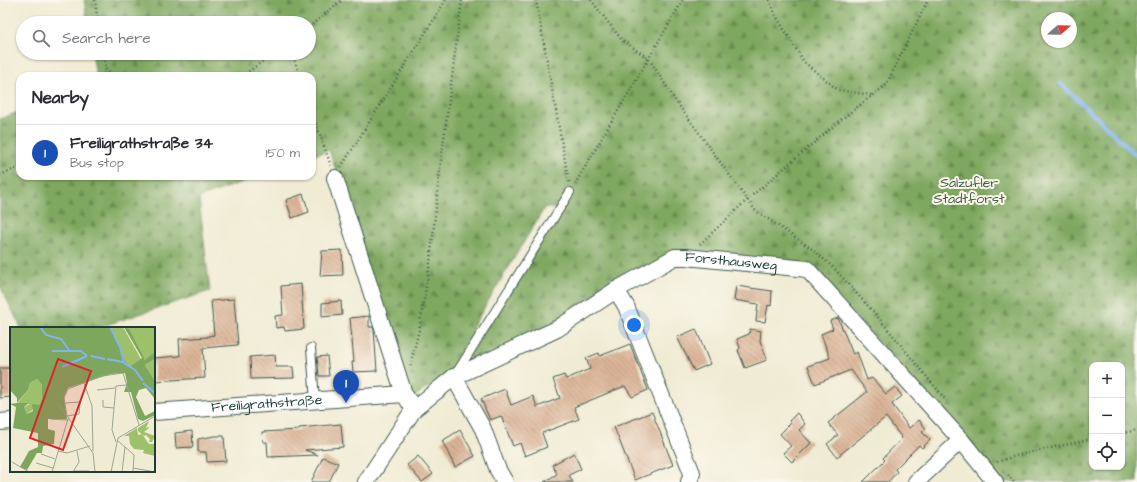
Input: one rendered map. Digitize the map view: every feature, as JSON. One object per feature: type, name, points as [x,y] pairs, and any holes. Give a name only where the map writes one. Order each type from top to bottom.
[{"type":"street","points":[[334,178],[404,394],[414,409]]},
{"type":"street","name":"Forsthausweg","points":[[366,482],[414,409],[454,376],[558,329],[616,290],[675,257],[807,268],[961,440],[996,472]]},
{"type":"street","points":[[616,290],[626,306],[692,473],[689,482]]},
{"type":"street","points":[[454,376],[483,428],[498,470],[505,482]]},
{"type":"street","name":"Freiligrathstraße","points":[[155,412],[404,394]]},
{"type":"street","points":[[0,422],[10,421]]},
{"type":"street","points":[[916,482],[961,440]]},
{"type":"lane","points":[[454,376],[476,344],[570,192]]},
{"type":"lane","points":[[311,348],[314,401]]},
{"type":"path","points":[[94,0],[97,16]]},
{"type":"path","points":[[316,21],[342,0]]},
{"type":"path","points":[[334,178],[446,0]]},
{"type":"path","points":[[404,394],[419,330],[430,263],[440,169],[462,0]]},
{"type":"path","points":[[536,0],[570,192]]},
{"type":"path","points":[[592,0],[621,39],[649,59],[675,100],[756,210],[812,249],[832,266],[947,401]]},
{"type":"path","points":[[570,192],[683,0]]},
{"type":"path","points":[[769,0],[776,16],[804,62],[838,90],[872,95]]},
{"type":"path","points":[[686,257],[748,199],[843,118],[886,85],[928,0]]},
{"type":"path","points":[[104,60],[106,69],[110,72]]},
{"type":"path","points":[[248,72],[265,60]]},
{"type":"path","points":[[294,60],[299,72]]},
{"type":"path","points":[[316,124],[334,178]]},
{"type":"path","points":[[0,175],[16,169]]},
{"type":"path","points":[[1125,432],[1137,430]]},
{"type":"path","points":[[996,472],[1018,455],[1089,440]]},
{"type":"path","points":[[993,456],[996,472]]},
{"type":"path","points":[[996,472],[1002,467]]},
{"type":"path","points":[[996,472],[1014,482]]},
{"type":"green space","name":"Salzufler Stadtforst","points":[[84,0],[1137,0],[1137,482],[1002,482],[810,265],[677,253],[555,323],[449,373],[411,399],[329,150],[316,155],[316,72],[95,72],[93,60],[316,60],[316,16],[87,16]],"holes":[[[545,207],[558,210],[476,344],[472,328]]]},
{"type":"green space","points":[[16,113],[16,180],[248,180],[199,198],[210,291],[100,327],[20,327],[0,286],[0,119]]},
{"type":"building","points":[[303,194],[309,212],[292,218],[286,200]]},
{"type":"building","points":[[342,250],[343,275],[320,276],[322,251]]},
{"type":"building","points":[[301,284],[304,329],[285,331],[284,327],[276,328],[275,316],[283,315],[281,286]]},
{"type":"building","points":[[736,286],[772,291],[771,306],[768,305],[765,322],[756,321],[758,304],[734,300]]},
{"type":"building","points":[[234,299],[238,345],[203,348],[205,378],[155,381],[155,358],[180,356],[179,339],[208,337],[214,335],[211,301]]},
{"type":"building","points":[[341,301],[342,315],[322,317],[322,303]]},
{"type":"building","points":[[369,316],[369,327],[373,327],[374,330],[377,371],[353,372],[352,362],[354,362],[350,318]]},
{"type":"building","points":[[838,318],[853,354],[857,352],[867,380],[872,378],[886,394],[895,387],[902,396],[892,404],[909,428],[919,420],[926,429],[922,432],[930,440],[922,448],[919,445],[895,469],[897,472],[888,482],[863,482],[885,460],[883,458],[902,438],[886,417],[837,457],[827,444],[838,435],[828,423],[867,392],[851,370],[815,384],[808,366],[830,358],[821,334],[833,329],[830,321]]},
{"type":"building","points":[[696,329],[710,364],[694,371],[677,337]]},
{"type":"building","points":[[750,329],[761,331],[760,341],[767,360],[745,368],[738,350],[740,348],[737,339],[749,334]]},
{"type":"building","points":[[630,344],[648,390],[632,397],[625,386],[574,407],[579,419],[542,433],[547,447],[525,456],[520,443],[513,446],[501,416],[490,420],[481,399],[505,389],[511,405],[533,396],[537,407],[560,398],[553,379],[564,375],[566,379],[590,369],[586,358],[599,353],[600,356]]},
{"type":"building","points":[[275,355],[276,367],[293,367],[294,378],[251,379],[250,357]]},
{"type":"building","points":[[327,356],[329,376],[319,376],[317,357]]},
{"type":"building","points":[[0,368],[10,368],[10,397],[0,398]]},
{"type":"building","points":[[652,412],[673,465],[635,480],[614,427]]},
{"type":"building","points":[[797,413],[805,424],[799,430],[811,443],[792,462],[783,453],[791,446],[780,434],[791,423],[789,421]]},
{"type":"building","points":[[341,424],[343,447],[305,450],[318,455],[268,457],[267,442],[263,442],[262,432],[299,430],[299,428]]},
{"type":"building","points":[[460,430],[475,456],[455,467],[442,441]]},
{"type":"building","points":[[192,431],[193,447],[176,448],[175,433]]},
{"type":"building","points":[[224,436],[226,461],[207,462],[206,452],[198,452],[198,439]]},
{"type":"building","points":[[574,453],[581,469],[569,475],[573,482],[544,482],[557,474],[552,465]]},
{"type":"building","points":[[418,456],[433,474],[422,482],[407,465]]},
{"type":"building","points":[[323,457],[338,463],[329,482],[311,482]]},
{"type":"waterway","points":[[1060,83],[1137,156]]},
{"type":"place","name":"Freiligrathstraße 34","points":[[346,403]]}]
